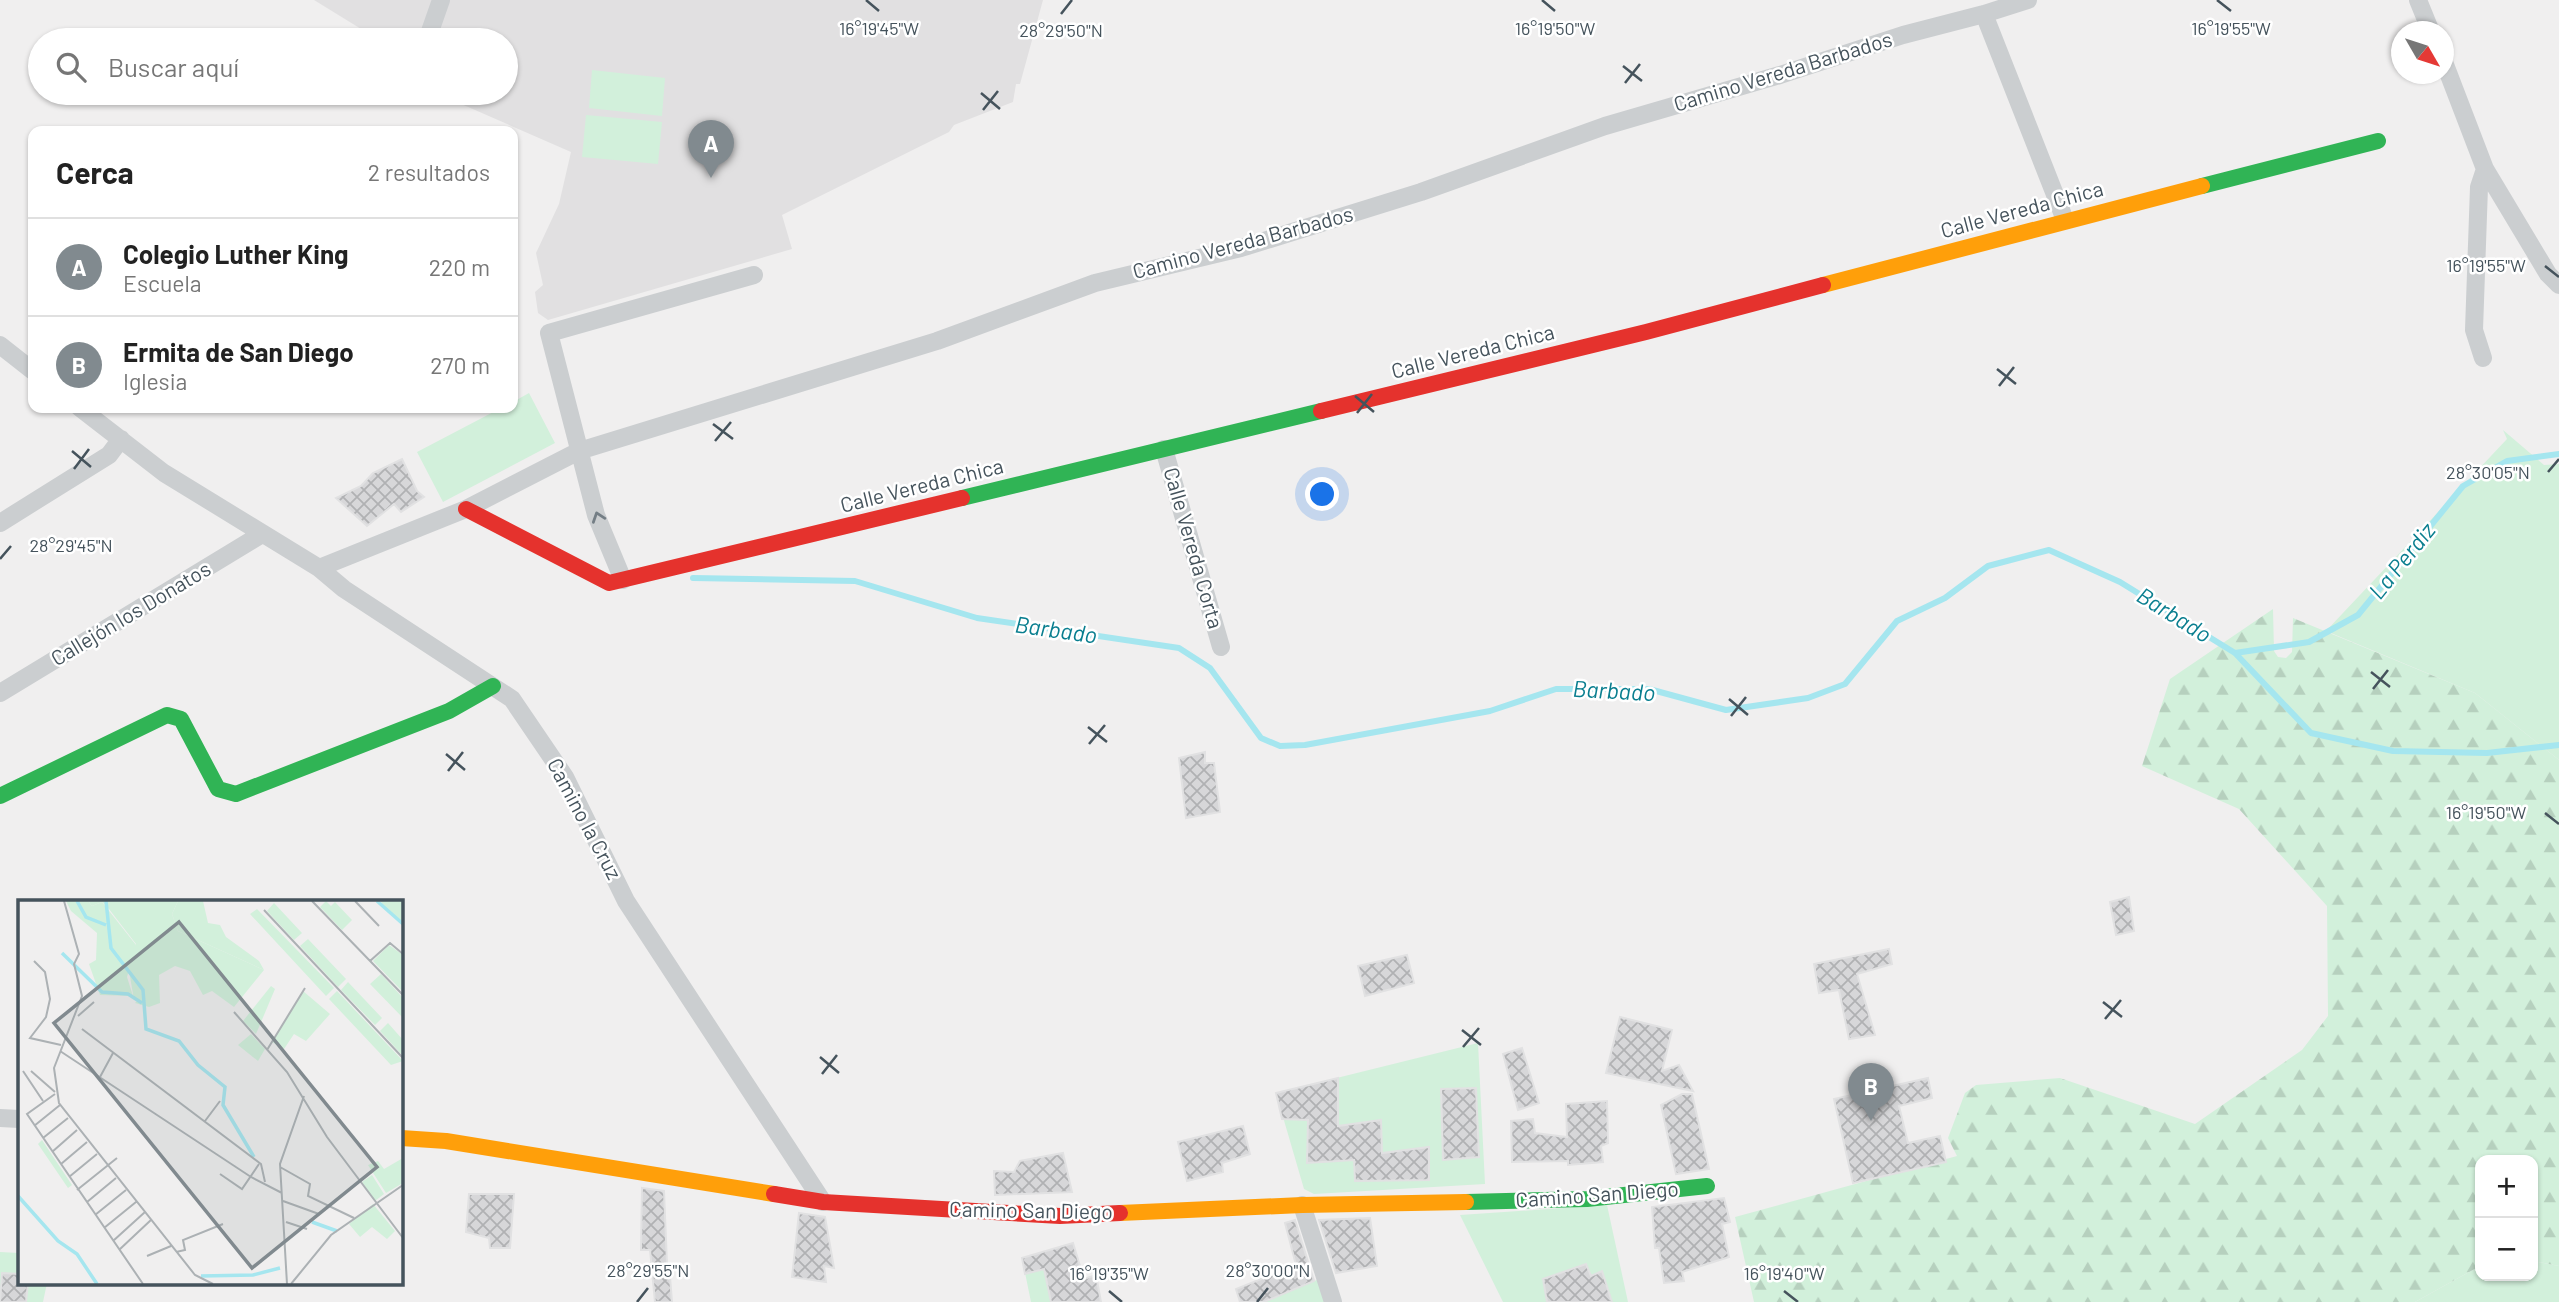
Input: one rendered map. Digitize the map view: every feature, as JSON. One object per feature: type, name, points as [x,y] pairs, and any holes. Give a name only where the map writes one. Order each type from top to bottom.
[{"type":"street","points":[[431,28],[441,0]]},
{"type":"street","name":"Camino Vereda Barbados","points":[[319,568],[466,509],[579,451],[937,341],[1095,283],[1241,248],[1421,192],[1605,126],[1780,75],[1903,35],[2028,0]]},
{"type":"street","points":[[2417,0],[2426,21]]},
{"type":"street","points":[[1984,14],[2065,220]]},
{"type":"street","points":[[2452,84],[2485,169],[2548,275],[2559,285]]},
{"type":"street","name":"Calle Vereda Chica","points":[[466,509],[609,583],[1646,332],[2065,220],[2378,141]]},
{"type":"street","points":[[2483,358],[2474,330],[2479,187],[2485,169]]},
{"type":"street","points":[[623,580],[596,515],[549,333],[754,275]]},
{"type":"street","points":[[0,345],[28,367]]},
{"type":"street","name":"Camino la Cruz","points":[[87,413],[164,474],[319,568],[344,589],[512,699],[565,777],[626,901],[823,1202]]},
{"type":"street","points":[[0,523],[108,455],[121,439]]},
{"type":"street","name":"Calle Vereda Corta","points":[[1164,449],[1221,646]]},
{"type":"street","name":"Callejón los Donatos","points":[[0,694],[262,534]]},
{"type":"street","points":[[0,796],[167,715],[181,719],[218,789],[236,794],[449,711],[493,686]]},
{"type":"street","points":[[0,1118],[18,1119]]},
{"type":"street","name":"Camino San Diego","points":[[402,1138],[446,1140],[823,1202],[1060,1216],[1302,1205],[1587,1199],[1707,1186]]},
{"type":"street","points":[[1302,1205],[1333,1302]]},
{"type":"shaded area","points":[[314,0],[1043,0],[1020,84],[1016,84],[1013,102],[954,125],[949,132],[782,215],[792,249],[548,320],[538,313],[535,292],[543,285],[536,253],[559,204],[571,152],[518,129],[518,126],[512,126],[463,105],[518,105],[518,28],[360,28]]},
{"type":"green space","points":[[592,70],[665,78],[662,116],[589,108]]},
{"type":"green space","points":[[586,115],[662,122],[658,164],[582,157]]},
{"type":"green space","points":[[529,393],[555,443],[443,502],[417,452],[491,413],[518,413],[518,399]]},
{"type":"green space","points":[[2503,430],[2544,465],[2559,464],[2559,760],[2475,693],[2326,631],[2507,439]]},
{"type":"green space","points":[[2273,609],[2274,651],[2278,657],[2286,658],[2292,652],[2293,618],[2475,693],[2559,760],[2559,1266],[2538,1262],[2538,1155],[2475,1155],[2475,1269],[2415,1302],[1754,1302],[1735,1217],[1957,1156],[1948,1138],[1965,1093],[1976,1085],[2060,1078],[2195,1124],[2302,1050],[2328,1016],[2327,906],[2239,809],[2142,766],[2170,679]]},
{"type":"green space","points":[[1478,1043],[1485,1184],[1314,1194],[1304,1189],[1276,1093]]},
{"type":"green space","points":[[1607,1205],[1628,1302],[1503,1302],[1460,1215]]},
{"type":"green space","points":[[1073,1243],[1084,1278],[1096,1275],[1101,1302],[1031,1302],[1022,1258]]},
{"type":"green space","points":[[0,1252],[18,1253],[18,1284],[47,1284],[43,1302],[0,1302]]},
{"type":"green space","points":[[2538,1262],[2559,1266],[2559,1302],[2415,1302],[2475,1269],[2475,1281],[2538,1281]]},
{"type":"green space","points":[[1324,1277],[1333,1302],[1264,1302]]},
{"type":"building","points":[[402,459],[417,491],[424,497],[401,512],[394,504],[367,526],[336,498],[361,486],[373,473]]},
{"type":"building","points":[[1205,752],[1205,763],[1214,763],[1220,812],[1186,818],[1179,758]]},
{"type":"building","points":[[2129,897],[2134,931],[2116,935],[2110,902]]},
{"type":"building","points":[[1889,949],[1892,964],[1857,974],[1875,1035],[1849,1039],[1839,990],[1819,993],[1814,964]]},
{"type":"building","points":[[1407,955],[1414,983],[1365,996],[1358,966]]},
{"type":"building","points":[[1620,1017],[1672,1030],[1662,1071],[1679,1065],[1693,1091],[1606,1073]]},
{"type":"building","points":[[1522,1048],[1539,1103],[1518,1110],[1503,1054]]},
{"type":"building","points":[[1338,1078],[1338,1126],[1381,1120],[1382,1153],[1429,1147],[1429,1180],[1355,1181],[1354,1160],[1307,1163],[1308,1120],[1282,1119],[1276,1093]]},
{"type":"building","points":[[1928,1078],[1932,1098],[1899,1106],[1908,1143],[1940,1136],[1946,1162],[1853,1183],[1834,1099]]},
{"type":"building","points":[[1476,1088],[1479,1157],[1443,1160],[1441,1089]]},
{"type":"building","points":[[1682,1094],[1692,1094],[1709,1169],[1676,1174],[1661,1105]]},
{"type":"building","points":[[1607,1101],[1608,1143],[1601,1146],[1603,1162],[1568,1165],[1568,1161],[1512,1162],[1511,1121],[1533,1119],[1535,1133],[1567,1137],[1566,1104]]},
{"type":"building","points":[[1243,1126],[1250,1154],[1222,1163],[1223,1172],[1187,1181],[1178,1142]]},
{"type":"building","points":[[1063,1153],[1072,1192],[995,1195],[994,1171],[1014,1172],[1020,1161]]},
{"type":"building","points":[[642,1188],[664,1191],[667,1264],[672,1302],[655,1302],[650,1250],[641,1250]]},
{"type":"building","points":[[469,1194],[514,1194],[510,1248],[490,1248],[489,1238],[466,1232]]},
{"type":"building","points":[[1724,1198],[1730,1222],[1722,1224],[1729,1257],[1682,1272],[1684,1281],[1664,1283],[1659,1248],[1655,1248],[1652,1207]]},
{"type":"building","points":[[799,1213],[825,1217],[834,1268],[824,1266],[826,1282],[792,1277]]},
{"type":"building","points":[[1370,1218],[1377,1266],[1336,1273],[1319,1220]]},
{"type":"building","points":[[1295,1220],[1314,1281],[1264,1302],[1240,1302],[1236,1289],[1296,1265],[1285,1223]]},
{"type":"building","points":[[1073,1243],[1084,1279],[1096,1275],[1101,1302],[1051,1302],[1044,1269],[1025,1274],[1022,1258]]},
{"type":"building","points":[[1586,1264],[1591,1276],[1602,1271],[1612,1302],[1547,1302],[1543,1279]]},
{"type":"building","points":[[2,1273],[18,1274],[18,1284],[28,1284],[26,1302],[0,1302]]},
{"type":"waterway","name":"La Perdiz","points":[[2235,653],[2309,642],[2358,615],[2463,486],[2507,461],[2559,454]]},
{"type":"waterway","name":"Barbado","points":[[693,578],[855,581],[977,618],[1179,648],[1210,668],[1261,738],[1280,746],[1305,745],[1490,711],[1556,689],[1649,689],[1726,710],[1808,698],[1845,684],[1897,621],[1945,598],[1988,566],[2049,550],[2120,582],[2235,653],[2311,733],[2393,751],[2487,753],[2559,745]]},
{"type":"traffic: fast","points":[[2202,186],[2378,141]]},
{"type":"traffic: fast","points":[[962,498],[1321,411]]},
{"type":"traffic: fast","points":[[0,796],[167,715],[181,719],[218,789],[236,794],[449,711],[493,686]]},
{"type":"traffic: fast","points":[[1466,1202],[1587,1199],[1707,1186]]},
{"type":"traffic: slow","points":[[1823,285],[2202,186]]},
{"type":"traffic: slow","points":[[402,1138],[446,1141],[774,1194]]},
{"type":"traffic: slow","points":[[1120,1213],[1302,1205],[1466,1202]]},
{"type":"traffic: jam","points":[[1321,411],[1646,332],[1823,285]]},
{"type":"traffic: jam","points":[[466,509],[609,583],[962,498]]},
{"type":"traffic: jam","points":[[774,1194],[823,1202],[1060,1216],[1120,1213]]},
{"type":"place","name":"Colegio Luther King","points":[[711,178]]},
{"type":"place","name":"Ermita de San Diego","points":[[1871,1121]]}]
